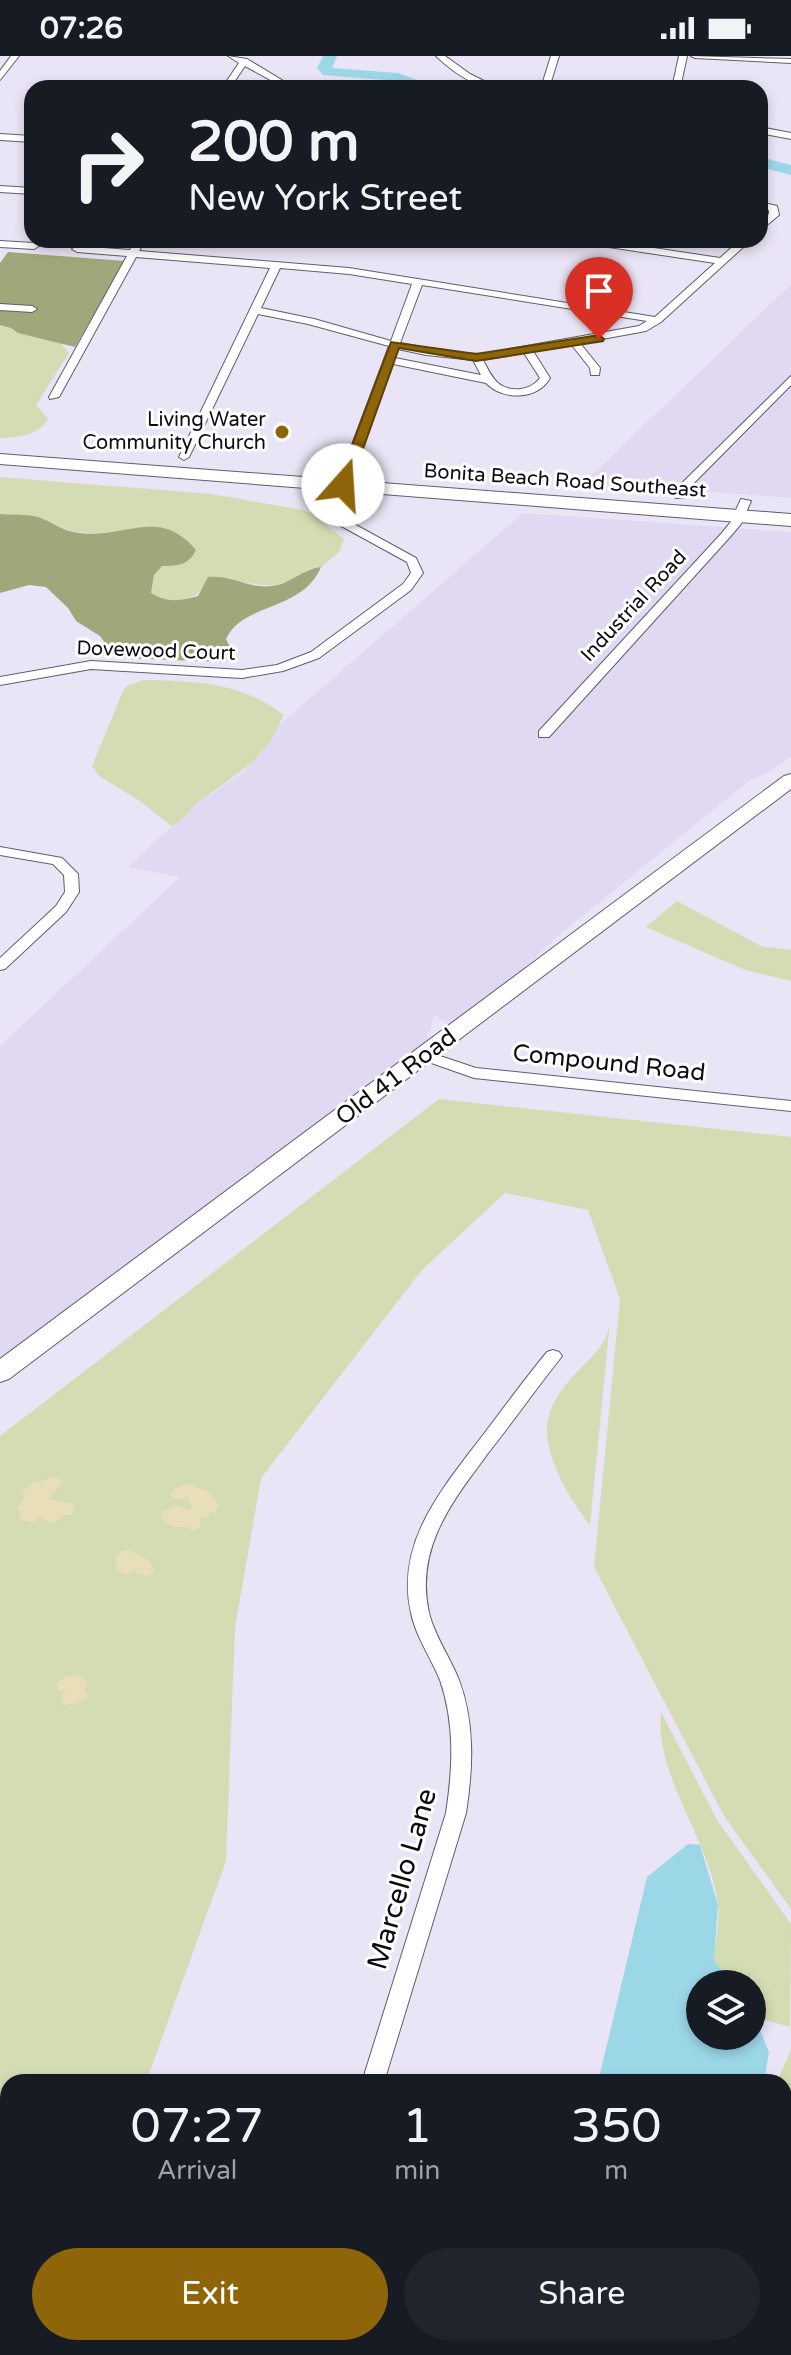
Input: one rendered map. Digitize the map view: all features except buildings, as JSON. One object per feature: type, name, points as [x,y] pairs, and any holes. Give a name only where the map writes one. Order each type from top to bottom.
[{"type":"main road","name":"Bonita Beach Road Southeast","points":[[0,443],[184,457],[346,478],[742,509],[791,504]]},
{"type":"main road","name":"Bonita Beach Road Southeast","points":[[0,459],[680,496],[791,520]]},
{"type":"street","points":[[0,77],[15,56]]},
{"type":"street","points":[[232,56],[277,80]]},
{"type":"street","points":[[440,56],[476,80]]},
{"type":"street","points":[[548,80],[555,56]]},
{"type":"street","points":[[678,80],[683,56]]},
{"type":"street","points":[[695,56],[791,61]]},
{"type":"street","points":[[231,80],[244,61]]},
{"type":"street","points":[[768,132],[791,136]]},
{"type":"street","points":[[0,137],[24,138]]},
{"type":"street","points":[[0,189],[24,190]]},
{"type":"street","points":[[768,207],[774,208],[774,215],[768,221]]},
{"type":"street","points":[[0,244],[24,245]]},
{"type":"street","points":[[54,397],[136,248]]},
{"type":"street","points":[[635,248],[722,261]]},
{"type":"street","points":[[254,310],[395,344],[476,357],[633,332],[657,320],[737,248]]},
{"type":"street","points":[[77,249],[277,264],[418,282],[657,320]]},
{"type":"street","points":[[184,457],[277,264]]},
{"type":"street","points":[[346,478],[418,282]]},
{"type":"street","points":[[0,307],[32,309]]},
{"type":"street","points":[[575,343],[595,368],[595,373]]},
{"type":"street","points":[[476,357],[489,380],[498,388],[516,392],[534,390],[543,385],[545,378],[527,350]]},
{"type":"street","points":[[389,360],[489,380]]},
{"type":"street","points":[[680,496],[682,489],[791,379]]},
{"type":"street","name":"Dovewood Court","points":[[0,681],[91,665],[242,674],[279,668],[315,655],[407,587],[417,573],[412,560],[338,520],[335,506],[346,478]]},
{"type":"street","name":"Industrial Road","points":[[544,734],[710,553],[742,509]]},
{"type":"street","name":"Old 41 Road","points":[[0,1372],[791,780]]},
{"type":"street","points":[[0,851],[57,861],[71,874],[72,892],[61,909],[0,966]]},
{"type":"street","name":"Compound Road","points":[[425,1056],[474,1073],[791,1106]]},
{"type":"street","name":"Marcello Lane","points":[[375,2074],[456,1813],[462,1781],[464,1746],[459,1715],[450,1684],[420,1614],[416,1593],[419,1552],[434,1513],[553,1356]]},
{"type":"shaded area","points":[[791,284],[791,498],[584,482],[706,366]]},
{"type":"shaded area","points":[[523,513],[791,532],[791,756],[768,773],[750,780],[558,936],[496,995],[453,1027],[434,1015],[430,1032],[427,1033],[428,1046],[0,1364],[0,1046],[180,877],[128,867],[196,804],[241,774],[262,752],[277,727]]},
{"type":"green space","points":[[8,252],[125,261],[75,347],[18,333],[0,325],[0,263]]},
{"type":"green space","points":[[0,325],[11,327],[18,333],[59,341],[69,353],[36,405],[48,419],[44,424],[34,432],[0,438]]},
{"type":"green space","points":[[0,477],[211,494],[303,510],[344,539],[339,552],[321,567],[311,568],[289,581],[273,586],[238,582],[204,587],[187,599],[165,599],[151,594],[154,575],[162,566],[139,527],[108,534],[73,532],[36,517],[0,514]]},
{"type":"green space","points":[[0,514],[38,517],[73,532],[108,533],[153,527],[168,529],[182,536],[196,550],[193,555],[178,565],[162,566],[154,575],[151,593],[168,600],[198,596],[208,577],[272,586],[321,567],[301,592],[245,618],[234,627],[226,639],[233,653],[224,662],[122,658],[110,650],[100,636],[76,621],[68,608],[46,587],[29,585],[0,593]]},
{"type":"green space","points":[[143,680],[181,681],[234,690],[268,704],[284,715],[270,742],[252,763],[171,826],[140,801],[99,776],[92,766],[123,691],[127,686]]},
{"type":"green space","points":[[677,901],[761,946],[791,950],[791,981],[745,970],[646,927]]},
{"type":"green space","points":[[439,1099],[791,1137],[791,1909],[724,1816],[594,1567],[620,1299],[588,1210],[505,1193],[422,1270],[261,1478],[235,1628],[226,1861],[149,2074],[0,2074],[0,1436]]},
{"type":"green space","points":[[610,1321],[590,1525],[557,1472],[551,1456],[547,1426],[558,1395],[599,1349]]},
{"type":"green space","points":[[661,1712],[717,1820],[791,1924],[790,2027],[766,2020],[766,1970],[722,1970],[714,1960],[718,1905],[713,1881],[674,1784],[661,1736]]},
{"type":"green space","points":[[791,2049],[791,2074],[780,2074]]},
{"type":"sand","points":[[54,1477],[62,1484],[48,1499],[72,1503],[75,1507],[71,1515],[64,1515],[55,1523],[46,1521],[42,1516],[33,1522],[21,1520],[20,1511],[16,1508],[25,1496],[22,1491],[31,1484]]},
{"type":"sand","points":[[186,1483],[210,1493],[219,1505],[216,1513],[211,1512],[205,1519],[201,1517],[200,1528],[192,1531],[188,1527],[173,1527],[161,1518],[162,1512],[176,1505],[193,1509],[187,1497],[180,1500],[170,1496],[174,1489]]},
{"type":"sand","points":[[129,1550],[150,1561],[154,1570],[152,1574],[136,1573],[136,1569],[126,1575],[117,1569],[116,1556],[121,1551]]},
{"type":"sand","points":[[78,1675],[87,1681],[85,1691],[88,1696],[79,1703],[63,1705],[61,1695],[66,1692],[59,1690],[57,1684],[65,1677]]},
{"type":"water","points":[[688,1844],[700,1845],[718,1905],[714,1960],[722,1970],[686,1970],[686,2050],[766,2050],[766,2045],[769,2052],[765,2074],[600,2074],[647,1877]]},
{"type":"waterway","points":[[330,56],[324,68],[328,72],[408,80]]},
{"type":"waterway","points":[[768,164],[791,170]]},
{"type":"place","name":"Living Water Community Church","points":[[282,432]]},
{"type":"route","points":[[343,485],[395,344],[476,357],[599,339]]}]
